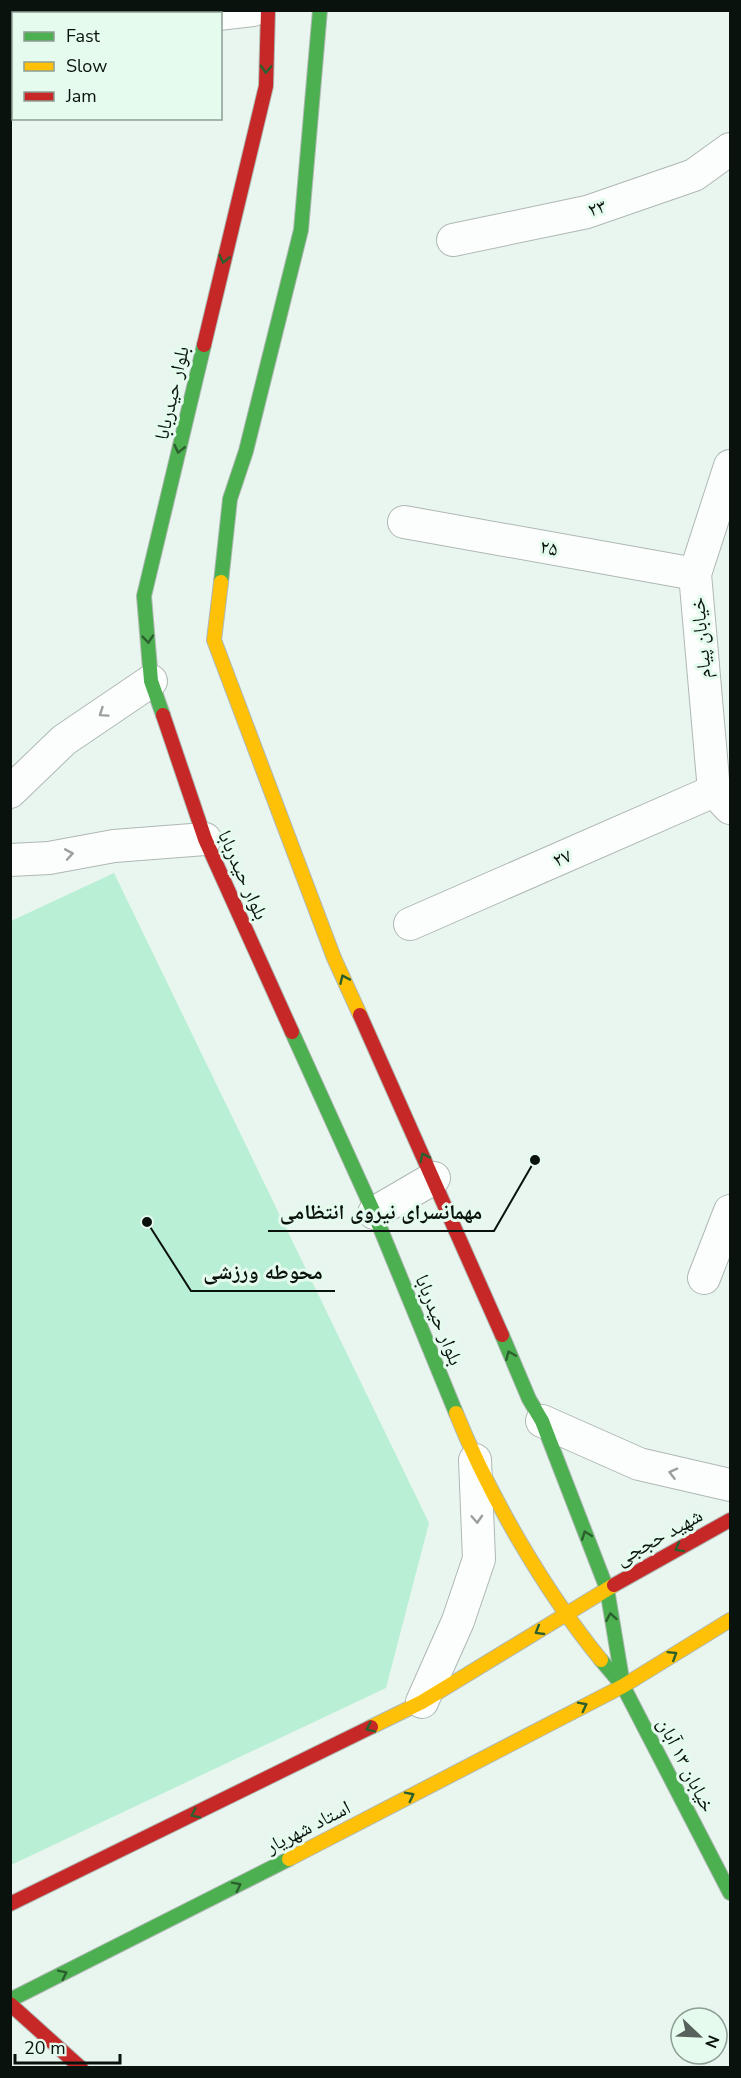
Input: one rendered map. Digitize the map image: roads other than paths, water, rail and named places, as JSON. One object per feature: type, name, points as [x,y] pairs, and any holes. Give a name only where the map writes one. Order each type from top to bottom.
[{"type":"street","points":[[222,14],[253,10]]},
{"type":"street","name":"بلوار حیدربابا","points":[[268,10],[266,86],[144,596],[151,681],[205,839],[374,1214],[475,1460],[565,1615],[623,1686]]},
{"type":"street","points":[[320,10],[301,230],[246,451],[230,500],[214,640],[334,958],[434,1178],[529,1400],[542,1421],[606,1589],[623,1686],[730,1620]]},
{"type":"street","name":"۲۳","points":[[453,240],[587,212],[694,175],[730,149]]},
{"type":"street","name":"خیابان پیام","points":[[722,800],[695,574],[730,466]]},
{"type":"street","name":"۲۵","points":[[404,522],[695,574]]},
{"type":"street","points":[[10,792],[64,740],[151,681]]},
{"type":"street","name":"۲۷","points":[[410,924],[722,800]]},
{"type":"street","points":[[10,860],[49,858],[114,846],[205,839]]},
{"type":"street","points":[[374,1214],[434,1178]]},
{"type":"street","points":[[704,1278],[730,1211]]},
{"type":"street","points":[[542,1421],[639,1464],[730,1485]]},
{"type":"street","points":[[422,1702],[458,1621],[479,1559],[475,1460]]},
{"type":"street","name":"شهید حججی","points":[[606,1589],[730,1520]]},
{"type":"street","points":[[10,1904],[422,1702],[606,1589]]},
{"type":"street","name":"خیابان ۱۳ آبان","points":[[623,1686],[730,1893]]},
{"type":"street","name":"استاد شهریار","points":[[10,2000],[188,1911],[623,1686]]},
{"type":"street","points":[[10,2004],[81,2067]]},
{"type":"place","name":"مهمانسرای نیروی انتظامی","points":[[535,1160]]},
{"type":"place","name":"محوطه ورزشی","points":[[147,1222]]}]
